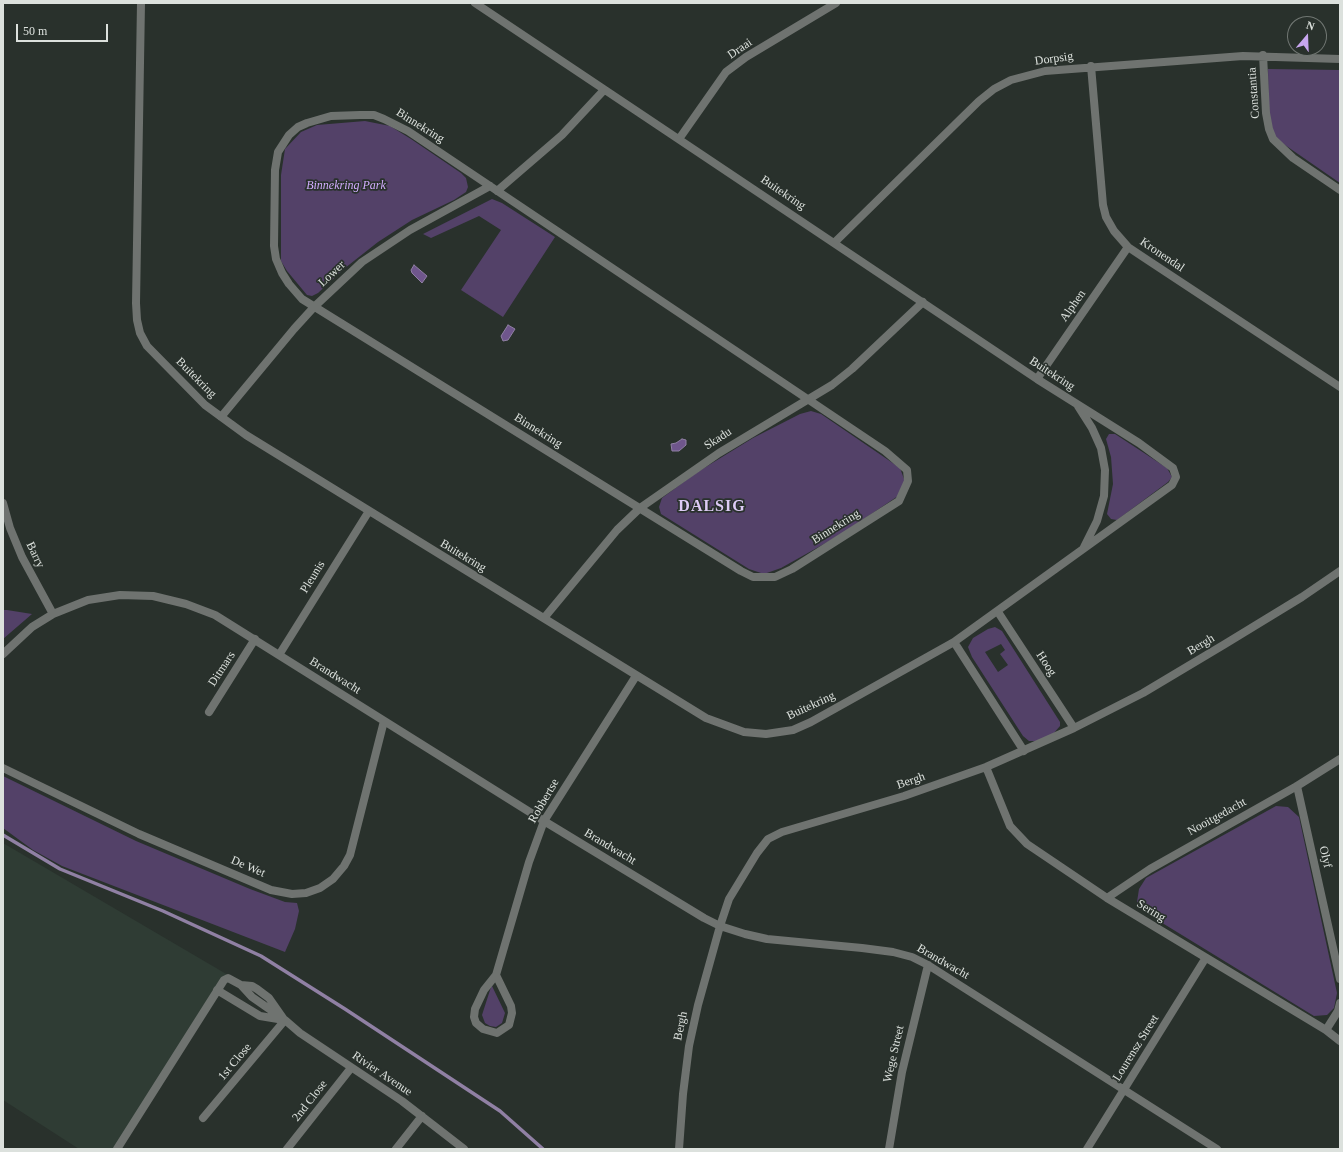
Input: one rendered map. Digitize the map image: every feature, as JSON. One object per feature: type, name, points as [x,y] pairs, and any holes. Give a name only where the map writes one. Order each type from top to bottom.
[{"type":"street","name":"Buitekring","points":[[141,3],[137,320],[140,333],[148,346],[184,385],[205,405],[246,435],[636,676],[722,726],[744,732],[766,734],[793,730],[811,722],[954,642],[998,612],[1084,547],[1172,485],[1176,477],[1176,472],[1168,463],[1037,379],[835,242],[475,3]]},
{"type":"street","name":"Draai","points":[[679,139],[726,72],[746,58],[836,3]]},
{"type":"street","name":"Dorpsig","points":[[835,242],[979,101],[994,89],[1011,80],[1028,74],[1045,71],[1091,66],[1263,55],[1340,59]]},
{"type":"street","name":"Constantia","points":[[1263,55],[1266,113],[1269,129],[1273,139],[1293,158],[1340,190]]},
{"type":"street","name":"Kronendal","points":[[1091,66],[1103,205],[1106,217],[1114,231],[1128,247],[1340,388]]},
{"type":"street","name":"Lower","points":[[221,417],[314,307],[362,262],[410,230],[493,189],[562,135],[604,90]]},
{"type":"street","name":"Binnekring","points":[[374,115],[396,124],[493,189],[885,451],[907,470],[908,481],[899,500],[792,569],[776,577],[753,577],[302,299],[289,284],[276,259],[274,246],[275,170],[276,159],[282,143],[298,127],[331,116],[374,115]]},
{"type":"street","name":"Alphen","points":[[1037,379],[1128,247]]},
{"type":"street","name":"Skadu","points":[[544,618],[617,530],[640,508],[718,452],[832,385],[852,369],[923,302]]},
{"type":"street","name":"Buitekring","points":[[1077,404],[1092,428],[1101,448],[1105,470],[1104,496],[1097,521],[1084,547]]},
{"type":"street","name":"Barry","points":[[3,503],[10,528],[22,557],[53,614]]},
{"type":"street","name":"Pleunis","points":[[279,655],[369,511]]},
{"type":"street","name":"Bergh","points":[[679,1149],[685,1073],[698,1005],[724,911],[736,887],[763,844],[775,835],[904,796],[986,767],[1074,728],[1143,693],[1213,652],[1302,596],[1340,570]]},
{"type":"street","name":"Brandwacht","points":[[3,654],[32,627],[53,614],[94,599],[120,595],[153,596],[186,604],[215,615],[544,821],[720,926],[767,939],[894,952],[912,957],[1217,1149]]},
{"type":"street","name":"Hoog","points":[[998,612],[1074,728]]},
{"type":"street","name":"Ditmars","points":[[209,712],[255,639]]},
{"type":"street","points":[[954,642],[1024,751]]},
{"type":"street","name":"Robbertse","points":[[496,975],[511,1006],[512,1013],[509,1025],[497,1032],[482,1029],[476,1023],[474,1017],[475,1009],[484,990],[496,975],[529,862],[544,821],[636,676]]},
{"type":"street","name":"De Wet","points":[[3,768],[139,834],[271,890],[292,894],[306,893],[320,888],[333,879],[344,866],[350,855],[384,721]]},
{"type":"street","name":"Nooitgedacht","points":[[1107,898],[1150,869],[1297,786],[1340,758]]},
{"type":"street","name":"Sering","points":[[986,767],[1010,826],[1017,835],[1043,856],[1107,898],[1326,1030],[1340,1041]]},
{"type":"street","name":"Olyf","points":[[1297,786],[1340,979]]},
{"type":"street","name":"Lourensz Street","points":[[1087,1149],[1205,958]]},
{"type":"street","name":"Wege Street","points":[[889,1149],[902,1072],[928,966]]},
{"type":"street","name":"Rivier Avenue","points":[[217,990],[224,980],[228,978],[241,985],[252,986],[269,998],[285,1020],[300,1033],[422,1116],[464,1149]]},
{"type":"street","points":[[117,1149],[217,990],[260,1016],[285,1020]]},
{"type":"street","points":[[1326,1030],[1338,1010],[1340,1003]]},
{"type":"street","name":"1st Close","points":[[203,1118],[285,1020]]},
{"type":"street","name":"2nd Close","points":[[287,1149],[351,1068]]},
{"type":"street","points":[[396,1149],[422,1116]]},
{"type":"shaded area","points":[[414,265],[427,276],[422,283],[412,273],[411,270]]},
{"type":"shaded area","points":[[508,325],[515,329],[508,340],[503,341],[501,336]]},
{"type":"shaded area","points":[[682,439],[686,440],[686,445],[679,451],[672,451],[671,444]]},
{"type":"shaded area","points":[[3,843],[228,975],[114,1149],[79,1149],[3,1100]]},
{"type":"green space","points":[[1268,69],[1340,70],[1340,183],[1269,134]]},
{"type":"green space","name":"Binnekring Park","points":[[365,121],[390,126],[411,139],[461,173],[466,178],[468,187],[466,192],[454,200],[412,220],[378,242],[345,268],[318,293],[312,296],[307,295],[287,271],[281,261],[281,175],[285,149],[301,132],[317,125]]},
{"type":"green space","points":[[492,199],[502,203],[555,237],[503,317],[461,290],[501,230],[479,216],[431,238],[423,234]]},
{"type":"green space","points":[[811,411],[821,414],[900,468],[904,479],[904,485],[898,496],[840,535],[781,568],[764,574],[749,569],[661,514],[659,507],[662,498],[696,473],[753,438],[800,414]]},
{"type":"green space","points":[[1109,434],[1115,434],[1167,468],[1172,477],[1168,482],[1117,520],[1111,519],[1107,514],[1113,484],[1111,457],[1106,439]]},
{"type":"green space","points":[[3,610],[7,610],[32,614],[3,639]]},
{"type":"green space","points":[[995,627],[1002,631],[1060,722],[1060,726],[1053,734],[1037,741],[1029,741],[1023,736],[972,657],[968,647],[973,638],[988,629]],"holes":[[[1001,644],[1005,650],[1000,654],[1008,665],[998,672],[985,652]]]},
{"type":"green space","points":[[3,776],[136,841],[250,889],[285,902],[297,903],[299,911],[295,929],[285,952],[62,866],[33,850],[3,828]]},
{"type":"green space","points":[[1276,806],[1288,807],[1299,817],[1337,993],[1334,1008],[1327,1015],[1314,1016],[1146,913],[1137,902],[1139,889],[1146,878]]},
{"type":"green space","points":[[492,986],[505,1013],[502,1023],[496,1027],[485,1023],[482,1015]]},
{"type":"waterway","points":[[3,835],[60,869],[163,911],[261,956],[345,1009],[500,1111],[543,1149]]},
{"type":"district","name":"DALSIG","points":[[712,507]]}]
